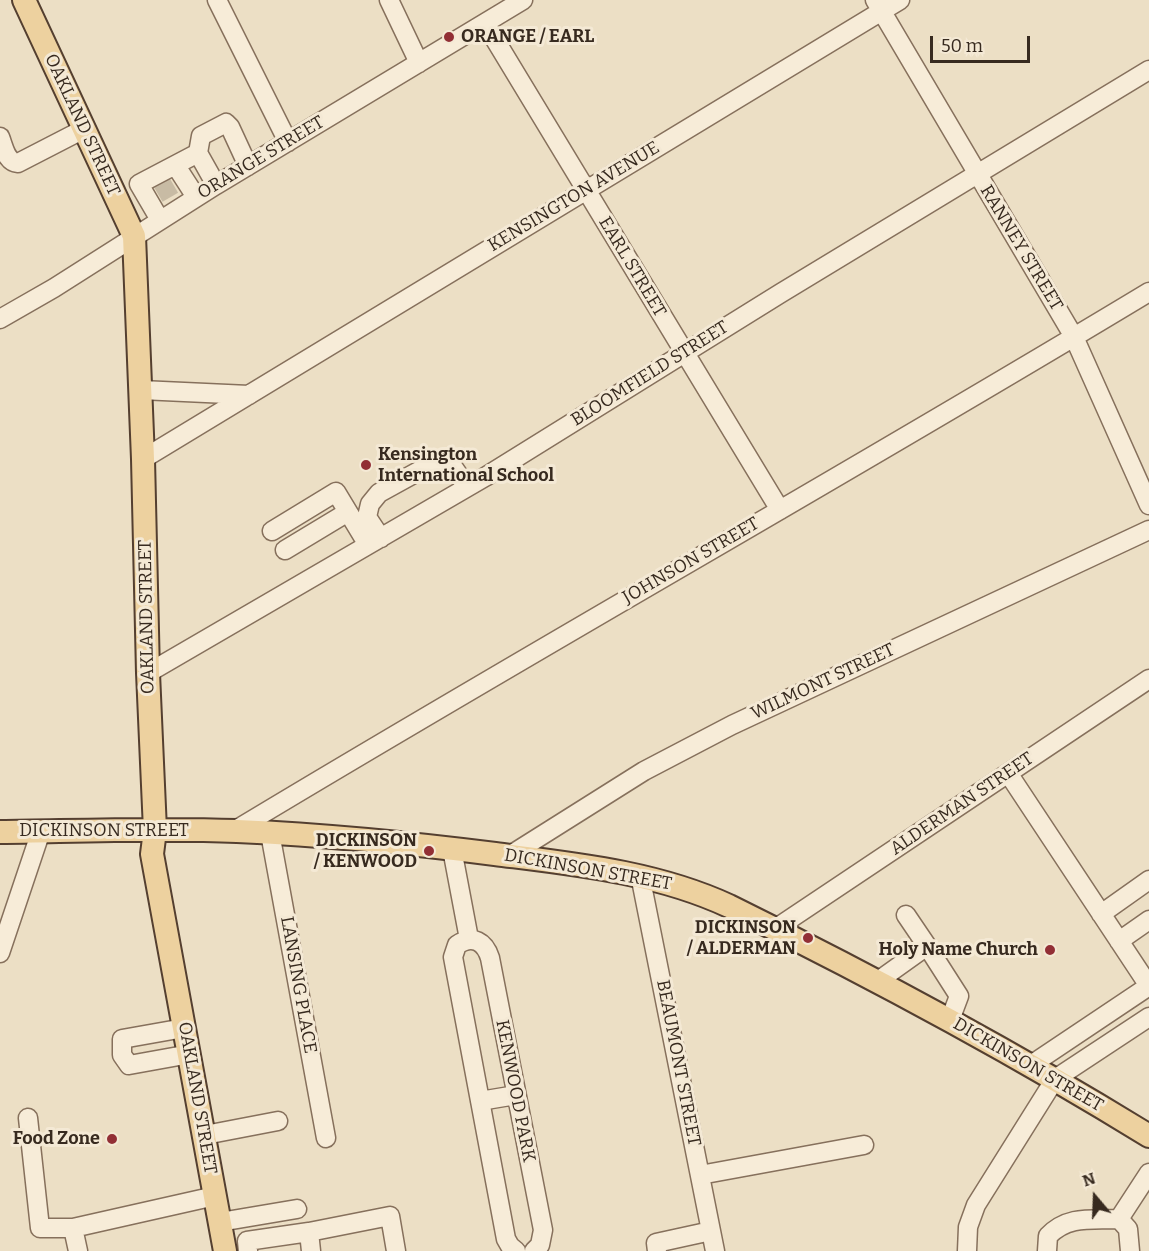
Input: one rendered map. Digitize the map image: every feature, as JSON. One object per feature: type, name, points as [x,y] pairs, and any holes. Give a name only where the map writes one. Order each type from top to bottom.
[{"type":"main road","name":"OAKLAND STREET","points":[[24,0],[134,236],[144,459],[148,673],[155,830],[152,854],[225,1251]]},
{"type":"main road","name":"DICKINSON STREET","points":[[0,832],[155,830],[270,833],[452,849],[640,875],[696,891],[878,981],[1031,1065],[1149,1136]]},
{"type":"street","points":[[217,0],[288,142]]},
{"type":"street","points":[[389,0],[419,63]]},
{"type":"street","name":"ORANGE STREET","points":[[0,319],[54,288],[216,185],[523,0]]},
{"type":"street","name":"KENSINGTON AVENUE","points":[[144,459],[586,190],[879,5],[900,0]]},
{"type":"street","name":"RANNEY STREET","points":[[879,5],[1074,337],[1149,505]]},
{"type":"street","name":"EARL STREET","points":[[485,23],[780,510]]},
{"type":"street","name":"BLOOMFIELD STREET","points":[[148,673],[467,487],[1149,70]]},
{"type":"street","points":[[114,196],[149,192],[179,176],[198,153],[201,136],[226,123],[248,166]]},
{"type":"street","points":[[0,137],[9,159],[18,163],[84,129]]},
{"type":"street","points":[[198,153],[216,185]]},
{"type":"street","points":[[179,176],[196,198]]},
{"type":"street","points":[[149,192],[160,220]]},
{"type":"street","name":"JOHNSON STREET","points":[[234,831],[452,700],[1149,292]]},
{"type":"street","points":[[141,390],[249,395]]},
{"type":"street","points":[[374,541],[367,516],[370,504],[379,493],[428,466],[440,462],[450,464],[467,487]]},
{"type":"street","points":[[272,531],[336,492],[348,512],[374,541]]},
{"type":"street","points":[[285,550],[348,512]]},
{"type":"street","name":"WILMONT STREET","points":[[509,856],[644,771],[732,725],[1149,530]]},
{"type":"street","name":"ALDERMAN STREET","points":[[775,929],[1149,679]]},
{"type":"street","points":[[1008,773],[1149,986],[1031,1065]]},
{"type":"street","points":[[0,953],[41,831]]},
{"type":"street","name":"LANSING PLACE","points":[[270,833],[326,1138]]},
{"type":"street","points":[[452,849],[469,939]]},
{"type":"street","name":"BEAUMONT STREET","points":[[640,875],[715,1251]]},
{"type":"street","points":[[1101,914],[1149,880]]},
{"type":"street","points":[[906,915],[959,996],[950,1020]]},
{"type":"street","points":[[1119,940],[1149,920]]},
{"type":"street","name":"KENWOOD PARK","points":[[516,1251],[506,1239],[453,957],[457,945],[469,939],[484,944],[490,958],[543,1230],[540,1245],[534,1251]]},
{"type":"street","points":[[878,981],[927,946]]},
{"type":"street","points":[[968,1251],[968,1227],[976,1205],[1055,1079],[1149,1017]]},
{"type":"street","points":[[184,1028],[122,1039],[122,1054],[129,1065],[190,1054]]},
{"type":"street","points":[[480,1101],[516,1095]]},
{"type":"street","points":[[28,1118],[40,1228],[73,1228],[215,1196]]},
{"type":"street","points":[[205,1135],[278,1121]]},
{"type":"street","points":[[700,1175],[864,1145]]},
{"type":"street","points":[[1119,1219],[1149,1173]]},
{"type":"street","points":[[220,1222],[297,1209]]},
{"type":"street","points":[[248,1251],[247,1241],[309,1232],[390,1216],[396,1251]]},
{"type":"street","points":[[1047,1251],[1048,1236],[1056,1228],[1069,1221],[1119,1219]]},
{"type":"street","points":[[1119,1219],[1128,1229],[1130,1251]]},
{"type":"street","points":[[73,1228],[78,1251]]},
{"type":"street","points":[[657,1251],[656,1243],[711,1231]]},
{"type":"street","points":[[309,1232],[311,1251]]},
{"type":"tunnel","points":[[158,194],[175,184]]},
{"type":"place","name":"ORANGE / EARL","points":[[449,37]]},
{"type":"place","name":"Kensington International School","points":[[366,465]]},
{"type":"place","name":"DICKINSON / KENWOOD","points":[[429,851]]},
{"type":"place","name":"DICKINSON / ALDERMAN","points":[[808,938]]},
{"type":"place","name":"Holy Name Church","points":[[1050,950]]},
{"type":"place","name":"Food Zone","points":[[112,1139]]}]
